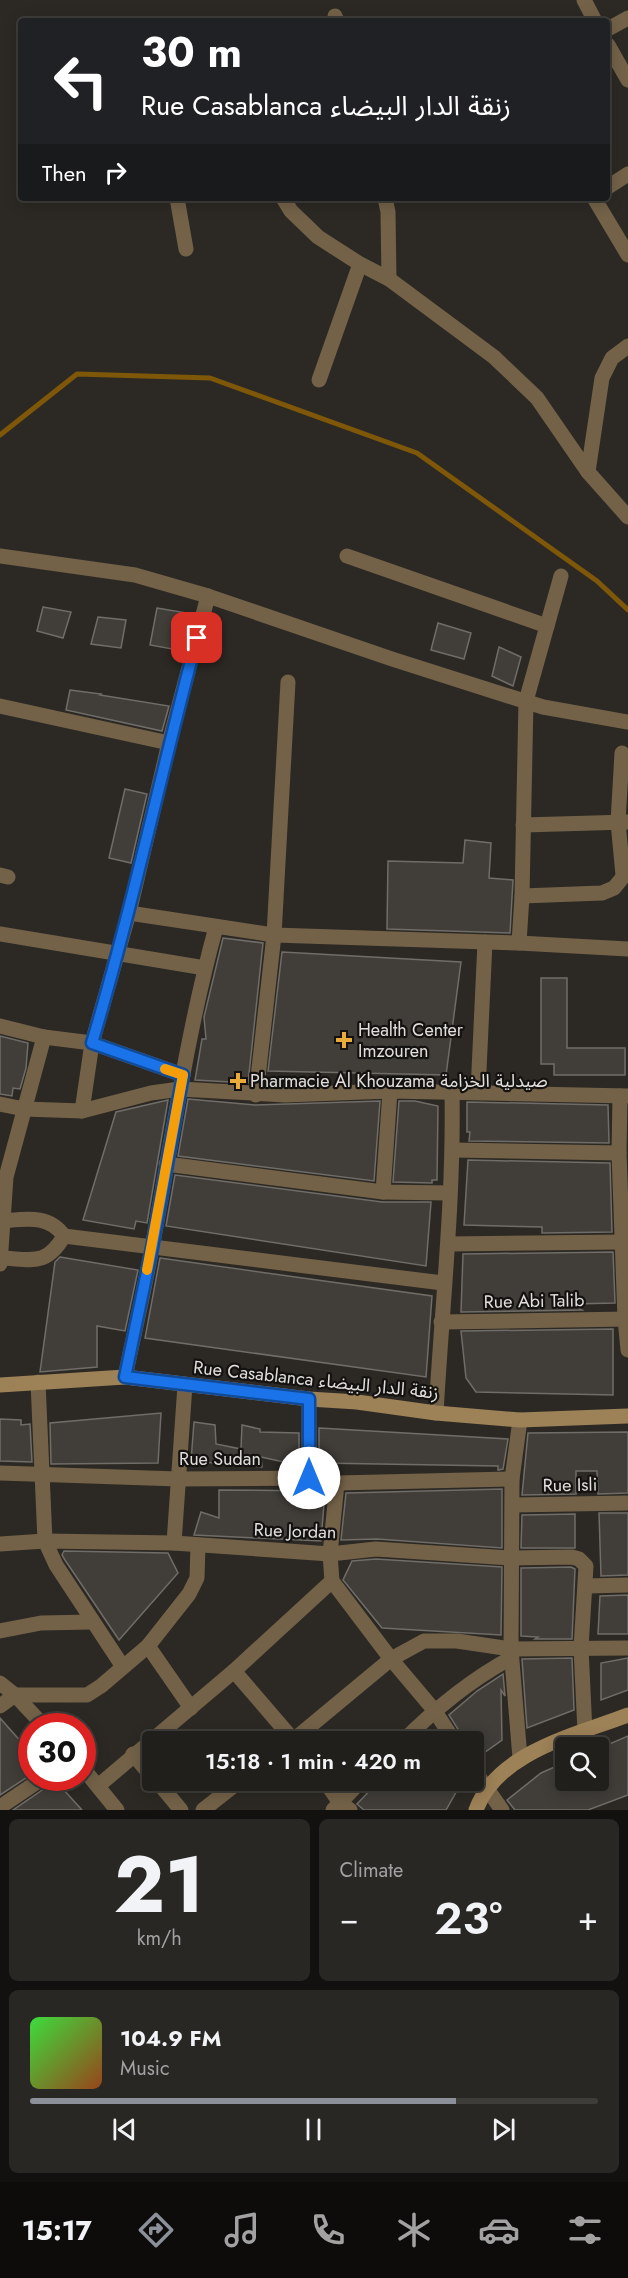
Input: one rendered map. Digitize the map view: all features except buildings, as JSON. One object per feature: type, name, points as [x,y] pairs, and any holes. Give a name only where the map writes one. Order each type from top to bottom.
[{"type":"main road","name":"Rue Casablanca زنقة الدار البيضاء","points":[[0,1385],[125,1377],[309,1399],[357,1402],[436,1413],[520,1420],[628,1416]]},
{"type":"main road","points":[[476,1810],[499,1774],[520,1758],[628,1714]]},
{"type":"street","points":[[584,0],[593,18]]},
{"type":"street","points":[[610,28],[628,18]]},
{"type":"street","points":[[610,48],[628,80]]},
{"type":"street","points":[[610,185],[628,174]]},
{"type":"street","points":[[178,201],[186,249]]},
{"type":"street","points":[[285,201],[291,211],[318,237],[360,264],[389,279],[503,366],[537,399],[588,472],[628,517]]},
{"type":"street","points":[[386,201],[389,279]]},
{"type":"street","points":[[596,201],[628,255]]},
{"type":"street","points":[[319,380],[360,264]]},
{"type":"street","points":[[588,472],[602,378],[612,358],[628,346]]},
{"type":"street","points":[[0,556],[135,575],[208,596],[392,659],[543,707],[628,722]]},
{"type":"street","points":[[347,556],[547,626]]},
{"type":"street","points":[[519,943],[526,701],[561,576]]},
{"type":"street","points":[[82,1111],[92,1043],[119,954],[169,743],[208,596]]},
{"type":"street","points":[[256,1095],[274,935],[288,682]]},
{"type":"street","points":[[0,706],[169,743]]},
{"type":"street","points":[[522,896],[602,893],[614,888],[626,873],[622,753]]},
{"type":"street","points":[[523,825],[623,822]]},
{"type":"street","points":[[129,913],[274,935],[628,949]]},
{"type":"street","points":[[125,1377],[152,1248],[204,968],[216,927]]},
{"type":"street","points":[[0,934],[204,968]]},
{"type":"street","points":[[478,1092],[485,942]]},
{"type":"street","points":[[0,1026],[44,1036],[92,1043],[182,1082],[256,1095],[390,1091],[624,1096],[619,1153],[625,1203],[622,1242],[626,1259],[628,1350]]},
{"type":"street","points":[[0,1264],[3,1177],[44,1036]]},
{"type":"street","points":[[0,1104],[24,1109],[82,1111],[152,1093],[182,1082]]},
{"type":"street","points":[[383,1192],[390,1091]]},
{"type":"street","points":[[436,1413],[453,1150],[452,1092]]},
{"type":"street","points":[[453,1150],[619,1153]]},
{"type":"street","points":[[166,1164],[383,1192],[449,1193]]},
{"type":"street","points":[[2,1221],[37,1218],[58,1226],[64,1236]]},
{"type":"street","points":[[64,1236],[443,1283]]},
{"type":"street","points":[[0,1258],[39,1260],[55,1251],[64,1236]]},
{"type":"street","points":[[448,1244],[622,1242]]},
{"type":"street","name":"Rue Abi Talib","points":[[441,1322],[626,1319]]},
{"type":"street","points":[[38,1382],[45,1541],[92,1622],[123,1667]]},
{"type":"street","points":[[174,1543],[185,1385]]},
{"type":"street","points":[[309,1399],[309,1478]]},
{"type":"street","points":[[520,1420],[512,1479],[511,1558],[511,1654],[520,1758]]},
{"type":"street","name":"Rue Sudan","points":[[0,1473],[178,1479],[309,1478],[337,1483],[512,1479]]},
{"type":"street","points":[[337,1483],[330,1554],[332,1581],[391,1659],[434,1710],[448,1731]]},
{"type":"street","name":"Rue Isli","points":[[513,1504],[628,1503]]},
{"type":"street","name":"Rue Jordan","points":[[0,1544],[45,1541],[174,1543],[330,1554],[376,1549],[511,1558],[572,1557],[579,1559],[586,1566],[586,1586]]},
{"type":"street","points":[[0,1706],[15,1695],[87,1695],[101,1686],[148,1646],[189,1594],[197,1578],[198,1545]]},
{"type":"street","points":[[98,1786],[133,1754],[234,1671],[332,1581]]},
{"type":"street","points":[[585,1732],[581,1648],[586,1586],[628,1585]]},
{"type":"street","points":[[0,1630],[41,1623],[92,1622]]},
{"type":"street","points":[[305,1731],[391,1659],[424,1641],[457,1641],[511,1654],[581,1648],[628,1648]]},
{"type":"street","points":[[148,1646],[191,1708]]},
{"type":"street","points":[[413,1731],[434,1710],[511,1654]]},
{"type":"street","points":[[234,1671],[285,1731]]},
{"type":"street","points":[[0,1683],[32,1713]]},
{"type":"street","points":[[133,1754],[142,1765]]},
{"type":"street","points":[[96,1784],[117,1810]]},
{"type":"street","points":[[484,1785],[502,1810]]},
{"type":"street","points":[[0,1806],[23,1791]]},
{"type":"street","points":[[164,1791],[181,1810]]},
{"type":"street","points":[[203,1810],[227,1791]]},
{"type":"street","points":[[331,1791],[341,1808],[354,1791]]},
{"type":"waterway","points":[[0,435],[77,374],[210,378],[417,453],[597,581],[628,610]]},
{"type":"slow traffic","points":[[147,1270],[183,1075],[165,1069]]},
{"type":"place","name":"Health Center Imzouren","points":[[344,1040]]},
{"type":"place","name":"Pharmacie Al Khouzama صيدلية الخزامة","points":[[238,1081]]},
{"type":"route","points":[[197,638],[169,743],[119,954],[92,1043],[183,1075],[152,1248],[125,1377],[309,1399],[309,1478]]}]
